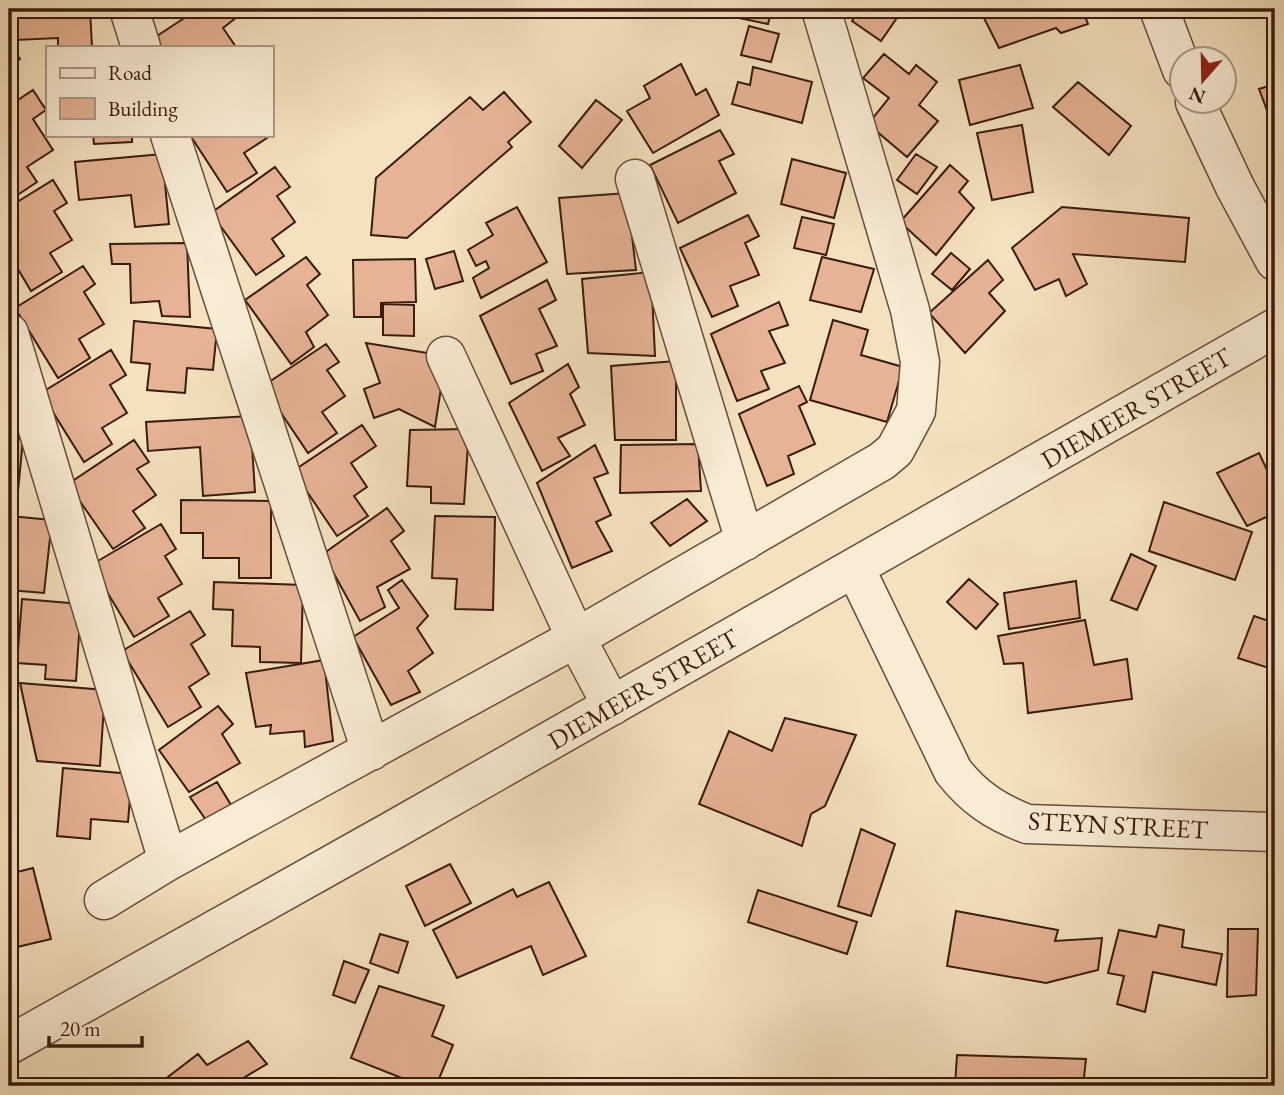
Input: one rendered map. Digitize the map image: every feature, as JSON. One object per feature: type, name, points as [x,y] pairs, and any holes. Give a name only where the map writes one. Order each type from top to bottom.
[{"type":"street","points":[[129,9],[141,46]]},
{"type":"street","points":[[104,900],[168,861],[371,751],[585,653],[745,541],[882,461],[895,450],[916,411],[920,362],[911,310],[821,9]]},
{"type":"street","points":[[1159,9],[1173,46]]},
{"type":"street","points":[[1201,116],[1234,187],[1275,261]]},
{"type":"street","points":[[170,136],[371,751]]},
{"type":"street","points":[[635,179],[745,541]]},
{"type":"street","name":"DIEMEER STREET","points":[[9,1045],[612,706],[1275,328]]},
{"type":"street","points":[[9,333],[168,861]]},
{"type":"street","points":[[446,356],[612,706]]},
{"type":"street","name":"STEYN STREET","points":[[855,568],[953,771],[969,792],[998,813],[1027,824],[1275,832]]},
{"type":"building","points":[[13,9],[90,9],[92,46],[58,46],[58,38],[15,40]]},
{"type":"building","points":[[198,9],[232,9],[237,17],[223,28],[235,46],[159,46],[154,38]]},
{"type":"building","points":[[772,9],[768,24],[706,11]]},
{"type":"building","points":[[860,9],[903,9],[881,41],[852,21]]},
{"type":"building","points":[[989,9],[1082,9],[1088,24],[1061,33],[1056,28],[999,48],[981,12]]},
{"type":"building","points":[[749,26],[779,34],[771,62],[741,55]]},
{"type":"building","points":[[9,43],[20,59],[9,67]]},
{"type":"building","points":[[884,54],[909,74],[916,65],[937,82],[919,105],[938,121],[907,157],[868,124],[889,98],[863,78]]},
{"type":"building","points":[[681,64],[696,95],[706,89],[719,115],[653,153],[627,111],[650,98],[644,86]]},
{"type":"building","points":[[1020,65],[1033,108],[970,125],[959,80]]},
{"type":"building","points":[[753,67],[812,82],[802,123],[732,104],[738,82],[750,85]]},
{"type":"building","points":[[1078,82],[1131,126],[1109,155],[1053,107]]},
{"type":"building","points":[[1275,84],[1275,132],[1259,89]]},
{"type":"building","points":[[33,90],[46,110],[33,119],[53,150],[27,167],[37,182],[10,200],[9,106]]},
{"type":"building","points":[[504,92],[531,122],[508,142],[512,147],[407,238],[371,235],[376,178],[470,97],[483,110]]},
{"type":"building","points":[[596,100],[622,120],[582,168],[559,146]]},
{"type":"building","points":[[1022,125],[1033,192],[992,200],[977,133]]},
{"type":"building","points":[[720,130],[734,154],[719,161],[736,193],[678,223],[650,165]]},
{"type":"building","points":[[93,136],[132,136],[132,142],[94,144]]},
{"type":"building","points":[[191,136],[266,136],[267,138],[244,153],[257,173],[227,192]]},
{"type":"building","points":[[162,154],[169,224],[135,227],[131,195],[79,200],[75,162]]},
{"type":"building","points":[[916,154],[937,167],[917,194],[897,180]]},
{"type":"building","points":[[792,159],[846,173],[834,218],[781,204]]},
{"type":"building","points":[[950,165],[968,181],[959,192],[974,208],[936,255],[900,222]]},
{"type":"building","points":[[275,167],[290,187],[277,196],[295,222],[272,239],[284,256],[256,275],[211,213]]},
{"type":"building","points":[[53,180],[67,203],[54,211],[72,240],[50,253],[62,272],[31,291],[9,254],[9,207]]},
{"type":"building","points":[[627,193],[636,270],[567,274],[559,198]]},
{"type":"building","points":[[517,207],[547,262],[481,298],[473,278],[489,268],[486,261],[476,266],[468,250],[493,235],[486,223]]},
{"type":"building","points":[[1062,207],[1189,218],[1185,262],[1073,254],[1087,284],[1066,296],[1059,279],[1035,290],[1012,248]]},
{"type":"building","points":[[748,215],[759,236],[745,243],[759,275],[730,286],[738,306],[712,317],[680,248]]},
{"type":"building","points":[[802,217],[834,224],[826,255],[794,248]]},
{"type":"building","points":[[187,243],[190,317],[162,316],[159,301],[131,303],[130,264],[112,264],[110,244]]},
{"type":"building","points":[[454,251],[463,281],[435,289],[426,259]]},
{"type":"building","points":[[951,253],[970,269],[952,290],[932,274]]},
{"type":"building","points":[[306,257],[320,274],[307,285],[328,315],[306,332],[314,347],[291,364],[245,300]]},
{"type":"building","points":[[822,257],[874,269],[861,312],[810,300]]},
{"type":"building","points":[[415,259],[416,302],[381,303],[381,317],[354,317],[353,260]]},
{"type":"building","points":[[988,260],[1003,280],[989,293],[1005,311],[965,353],[929,313]]},
{"type":"building","points":[[83,266],[95,284],[84,292],[104,324],[79,339],[90,358],[58,378],[15,308]]},
{"type":"building","points":[[651,272],[655,356],[588,353],[582,279]]},
{"type":"building","points":[[547,280],[556,300],[539,309],[557,346],[536,354],[543,371],[511,384],[480,316]]},
{"type":"building","points":[[779,302],[788,325],[769,331],[785,363],[761,371],[769,389],[737,401],[711,334]]},
{"type":"building","points":[[383,304],[414,305],[414,336],[383,335]]},
{"type":"building","points":[[833,320],[868,330],[861,355],[903,367],[887,422],[810,400]]},
{"type":"building","points":[[134,321],[217,329],[213,370],[187,368],[185,393],[147,390],[150,364],[131,362]]},
{"type":"building","points":[[366,343],[446,356],[435,427],[399,409],[374,418],[364,389],[380,383]]},
{"type":"building","points":[[326,344],[339,362],[327,370],[345,396],[322,412],[337,433],[308,453],[263,386]]},
{"type":"building","points":[[111,350],[126,375],[110,385],[127,413],[102,428],[112,444],[84,462],[41,393]]},
{"type":"building","points":[[676,361],[676,440],[615,440],[611,366]]},
{"type":"building","points":[[568,364],[579,387],[570,394],[585,425],[558,438],[570,456],[542,471],[509,403]]},
{"type":"building","points":[[799,386],[807,402],[799,406],[815,444],[788,456],[794,474],[767,486],[739,414]]},
{"type":"building","points":[[250,416],[255,492],[203,496],[200,447],[148,451],[146,422]]},
{"type":"building","points":[[362,425],[376,446],[351,463],[367,487],[354,496],[368,516],[337,536],[293,471]]},
{"type":"building","points":[[469,429],[464,504],[431,503],[431,487],[407,486],[410,430]]},
{"type":"building","points":[[9,437],[23,439],[17,502],[9,501]]},
{"type":"building","points":[[134,440],[149,462],[137,469],[156,495],[133,511],[145,528],[113,549],[68,484]]},
{"type":"building","points":[[698,444],[701,491],[620,493],[621,445]]},
{"type":"building","points":[[595,445],[608,473],[594,478],[611,515],[596,522],[612,551],[572,568],[537,483]]},
{"type":"building","points":[[1259,453],[1275,487],[1275,513],[1247,526],[1217,473]]},
{"type":"building","points":[[687,499],[707,521],[670,546],[651,523]]},
{"type":"building","points":[[181,500],[271,501],[271,578],[239,578],[239,558],[203,558],[203,533],[181,533]]},
{"type":"building","points":[[1164,502],[1252,532],[1235,580],[1149,551]]},
{"type":"building","points":[[387,508],[404,531],[391,541],[410,569],[377,587],[385,607],[360,621],[323,554]]},
{"type":"building","points":[[9,516],[52,520],[44,593],[9,590]]},
{"type":"building","points":[[435,516],[495,517],[493,610],[455,609],[457,579],[432,578]]},
{"type":"building","points":[[161,524],[176,549],[165,556],[182,584],[158,598],[169,616],[134,637],[91,565]]},
{"type":"building","points":[[1131,554],[1156,566],[1137,610],[1111,600]]},
{"type":"building","points":[[969,579],[998,604],[976,629],[947,602]]},
{"type":"building","points":[[402,580],[428,616],[417,628],[433,653],[408,671],[420,692],[391,705],[353,637],[399,608],[388,590]]},
{"type":"building","points":[[1076,581],[1080,618],[1009,629],[1004,593]]},
{"type":"building","points":[[214,582],[303,585],[301,663],[260,662],[260,647],[232,646],[233,610],[213,609]]},
{"type":"building","points":[[22,599],[81,604],[76,681],[45,679],[46,665],[17,663]]},
{"type":"building","points":[[190,611],[205,635],[191,644],[209,674],[189,687],[201,707],[168,727],[122,651]]},
{"type":"building","points":[[1254,616],[1275,623],[1275,670],[1238,658]]},
{"type":"building","points":[[1085,620],[1094,665],[1127,659],[1132,699],[1028,713],[1023,663],[1004,664],[998,636]]},
{"type":"building","points":[[324,660],[333,741],[305,747],[304,731],[270,734],[271,725],[256,727],[246,673]]},
{"type":"building","points":[[20,683],[105,690],[100,766],[37,761]]},
{"type":"building","points":[[218,706],[233,724],[222,734],[240,763],[189,792],[159,750]]},
{"type":"building","points":[[785,718],[856,735],[825,806],[811,814],[802,846],[699,804],[729,731],[772,751]]},
{"type":"building","points":[[9,763],[13,763],[18,801],[9,801]]},
{"type":"building","points":[[63,768],[132,774],[128,822],[91,819],[90,839],[57,836]]},
{"type":"building","points":[[217,782],[231,805],[206,820],[190,797]]},
{"type":"building","points":[[861,829],[895,844],[871,916],[838,906]]},
{"type":"building","points":[[450,864],[471,903],[425,926],[406,886]]},
{"type":"building","points":[[33,868],[51,939],[9,949],[9,874]]},
{"type":"building","points":[[549,882],[586,956],[543,975],[531,946],[457,978],[433,930],[513,889],[517,897]]},
{"type":"building","points":[[758,890],[857,922],[847,954],[748,922]]},
{"type":"building","points":[[956,911],[1058,930],[1055,941],[1102,938],[1098,970],[1046,983],[947,966]]},
{"type":"building","points":[[1159,925],[1184,930],[1182,947],[1222,954],[1216,985],[1153,972],[1145,1012],[1117,1004],[1124,976],[1108,973],[1119,930],[1156,937]]},
{"type":"building","points":[[1228,929],[1258,929],[1256,995],[1227,997]]},
{"type":"building","points":[[380,934],[408,942],[398,973],[370,963]]},
{"type":"building","points":[[1270,956],[1275,956],[1275,1004],[1269,1002]]},
{"type":"building","points":[[344,961],[369,970],[355,1003],[333,995]]},
{"type":"building","points":[[379,986],[444,1006],[432,1036],[453,1045],[436,1086],[422,1086],[351,1058]]},
{"type":"building","points":[[248,1041],[267,1064],[245,1077],[248,1086],[168,1086],[164,1080],[198,1054],[207,1065]]},
{"type":"building","points":[[957,1055],[1086,1059],[1083,1086],[955,1086]]}]
